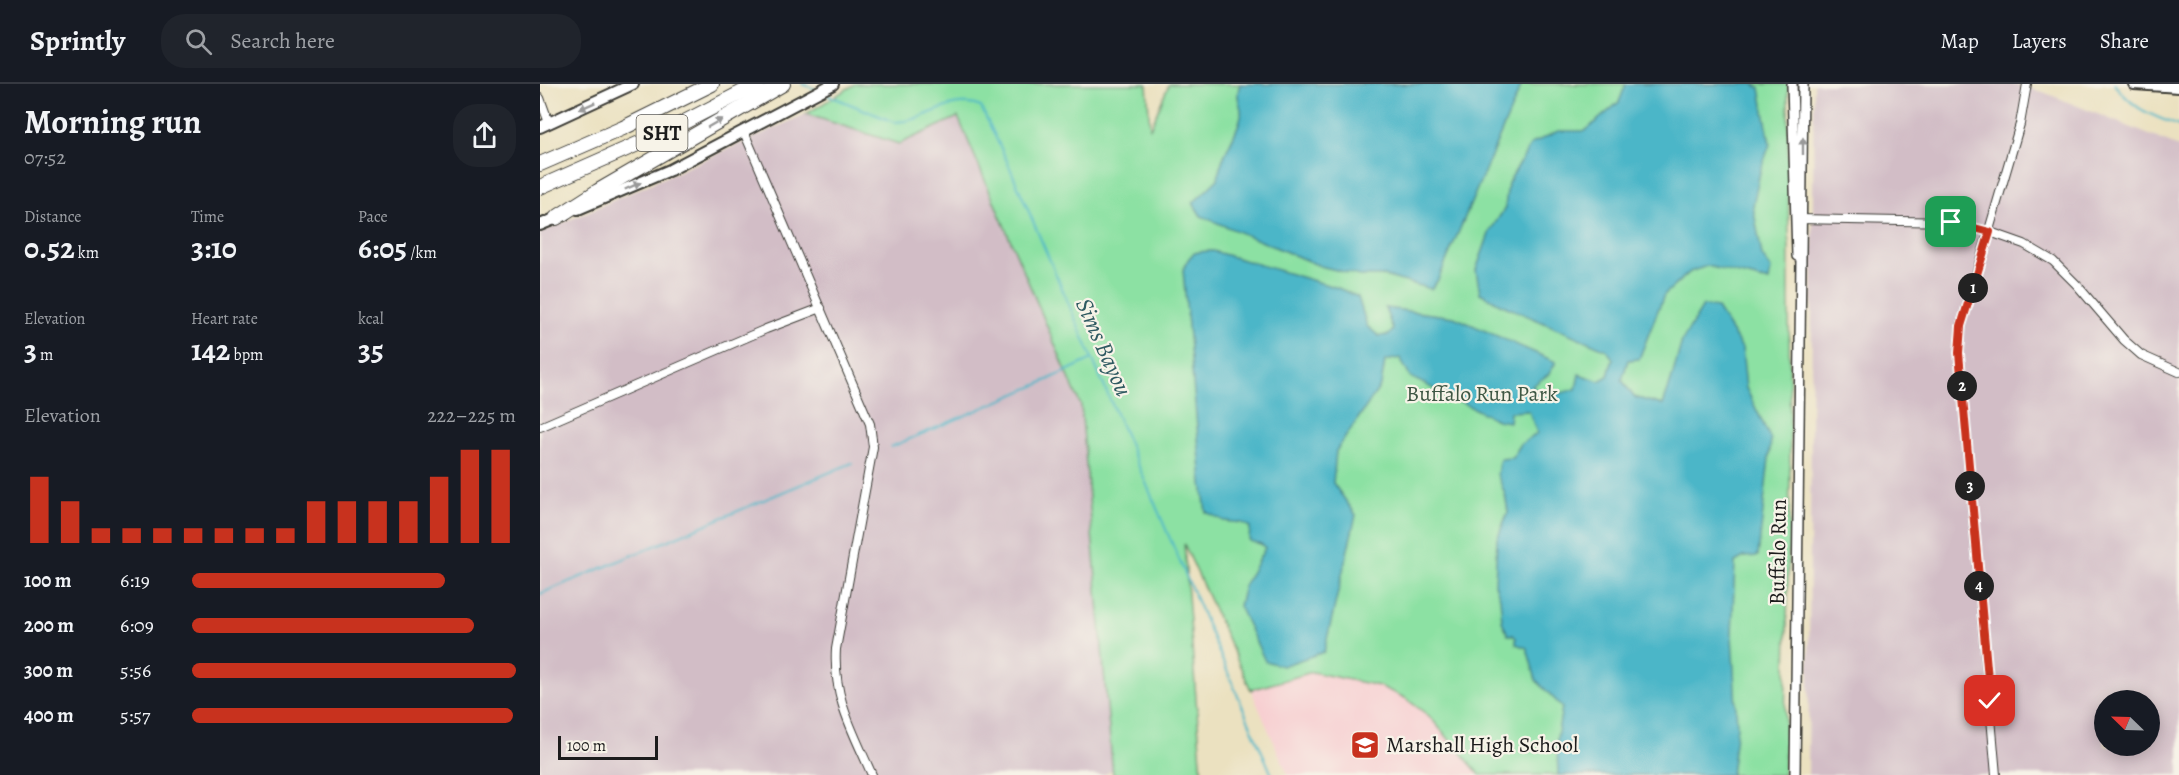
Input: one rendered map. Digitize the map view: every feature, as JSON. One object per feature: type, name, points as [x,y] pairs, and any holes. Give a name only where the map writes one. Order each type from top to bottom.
[{"type":"highway","name":"SHT","points":[[540,164],[662,110],[712,84]]},
{"type":"highway","points":[[556,218],[598,191],[783,84]]},
{"type":"highway","name":"SHT","points":[[540,187],[667,131],[757,85]]},
{"type":"main road","points":[[544,125],[633,84]]},
{"type":"main road","points":[[540,225],[670,170],[833,84]]},
{"type":"main road","points":[[2134,84],[2179,87]]},
{"type":"street","name":"Buffalo Run","points":[[1792,84],[1799,219],[1801,330],[1795,775]]},
{"type":"street","name":"Buffalo Run","points":[[1799,219],[1803,84]]},
{"type":"street","points":[[1996,775],[1959,353],[1961,326],[2020,124],[2027,84]]},
{"type":"street","points":[[540,98],[544,125]]},
{"type":"street","points":[[744,132],[869,417],[872,432],[873,447],[836,649],[835,669],[842,704],[872,775]]},
{"type":"street","points":[[1799,219],[1951,222],[2024,244],[2053,261],[2141,356],[2179,372]]},
{"type":"street","points":[[540,427],[766,329],[821,308]]},
{"type":"shaded area","points":[[1814,84],[2014,84],[2043,92],[2179,147],[2179,775],[1808,775]]},
{"type":"shaded area","points":[[806,114],[899,144],[958,117],[1081,406],[1113,770],[1103,775],[540,775],[540,233]]},
{"type":"shaded area","name":"Marshall High School","points":[[1312,672],[1379,686],[1405,698],[1429,716],[1480,775],[1288,775],[1251,690]]},
{"type":"green space","name":"Buffalo Run Park","points":[[855,84],[1147,84],[1150,129],[1169,84],[1788,84],[1790,480],[1784,775],[1480,775],[1429,716],[1405,698],[1379,686],[1312,672],[1251,690],[1184,544],[1202,775],[1113,775],[1081,406],[958,117],[899,144],[806,114]]},
{"type":"water","points":[[1240,84],[1522,84],[1438,280],[1431,289],[1384,276],[1360,276],[1320,266],[1201,216],[1193,203],[1218,179],[1219,170],[1241,116],[1238,98]]},
{"type":"water","points":[[1626,84],[1753,84],[1760,88],[1770,144],[1760,172],[1753,206],[1762,256],[1771,269],[1769,281],[1707,266],[1690,272],[1664,295],[1639,359],[1628,360],[1622,380],[1634,397],[1663,405],[1682,341],[1703,306],[1717,308],[1742,348],[1746,388],[1771,440],[1758,556],[1744,557],[1735,562],[1732,635],[1737,726],[1731,775],[1558,775],[1557,739],[1562,707],[1536,680],[1527,648],[1516,644],[1516,638],[1508,635],[1502,621],[1500,598],[1495,584],[1497,539],[1508,512],[1505,494],[1497,474],[1500,459],[1512,458],[1521,444],[1537,433],[1529,411],[1510,412],[1509,422],[1497,420],[1410,377],[1400,358],[1385,361],[1381,385],[1336,451],[1333,483],[1356,515],[1324,652],[1282,666],[1265,661],[1239,606],[1244,586],[1265,548],[1261,544],[1249,541],[1250,527],[1242,523],[1224,521],[1206,512],[1183,270],[1188,259],[1197,252],[1213,251],[1338,288],[1358,297],[1367,326],[1379,336],[1389,335],[1393,330],[1385,308],[1454,317],[1556,362],[1549,374],[1532,386],[1543,398],[1576,389],[1579,374],[1599,381],[1608,376],[1613,359],[1607,350],[1500,304],[1480,293],[1476,270],[1490,231],[1505,208],[1508,183],[1531,144],[1558,131],[1585,131],[1619,102]]},
{"type":"waterway","name":"Sims Bayou","points":[[802,84],[815,89]]},
{"type":"waterway","points":[[2114,84],[2136,106],[2179,126]]},
{"type":"waterway","name":"Sims Bayou","points":[[823,93],[894,122],[917,118],[959,104],[981,107],[1007,161],[1272,775]]},
{"type":"waterway","points":[[891,447],[1092,359]]},
{"type":"waterway","points":[[540,594],[852,463]]},
{"type":"place","name":"Marshall High School","points":[[1365,745]]},
{"type":"route","points":[[1951,222],[1990,232],[1961,326],[1959,353],[1990,701]]}]
